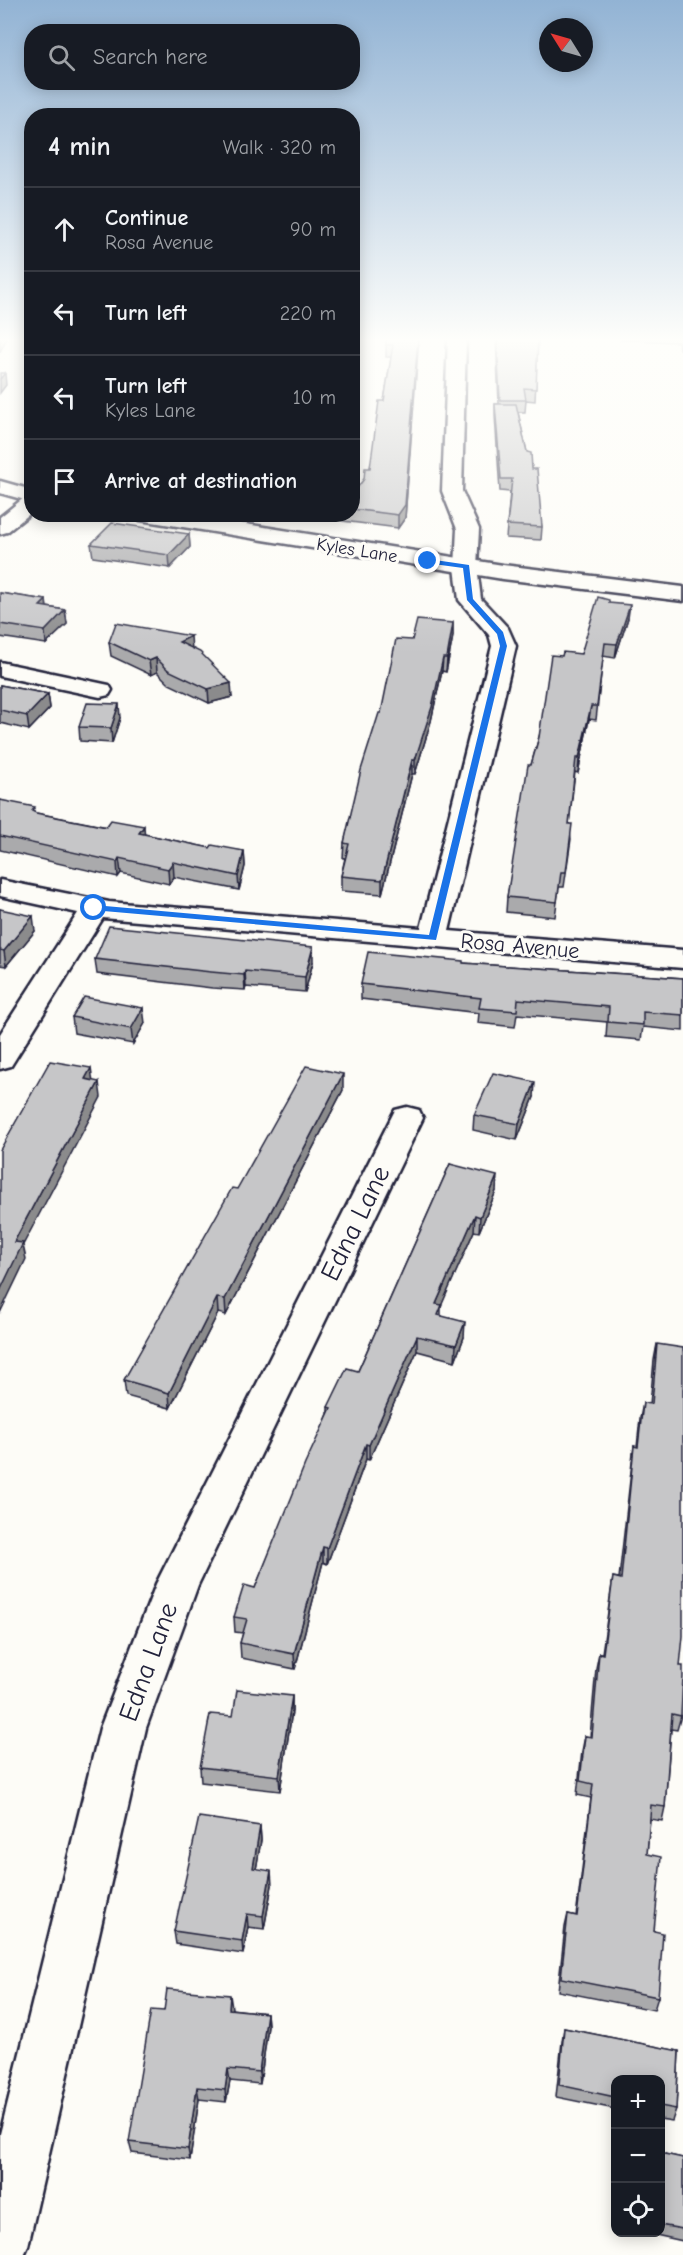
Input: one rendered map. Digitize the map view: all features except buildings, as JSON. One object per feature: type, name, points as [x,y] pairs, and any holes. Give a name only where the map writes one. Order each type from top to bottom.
[{"type":"street","points":[[433,938],[504,646],[500,633],[470,600],[466,567],[468,529],[452,491],[454,443]]},
{"type":"street","points":[[0,487],[24,495]]},
{"type":"street","points":[[0,495],[24,497]]},
{"type":"street","points":[[0,528],[24,506]]},
{"type":"street","name":"Kyles Lane","points":[[189,522],[466,567],[683,594]]},
{"type":"street","points":[[0,669],[100,690]]},
{"type":"street","name":"Rosa Avenue","points":[[0,888],[94,908],[683,959]]},
{"type":"street","points":[[0,1059],[94,908]]},
{"type":"street","name":"Edna Lane","points":[[0,2246],[123,1728],[177,1584],[407,1118]]},
{"type":"route","points":[[94,908],[433,938],[504,646],[500,633],[470,600],[466,567],[428,561]]}]
